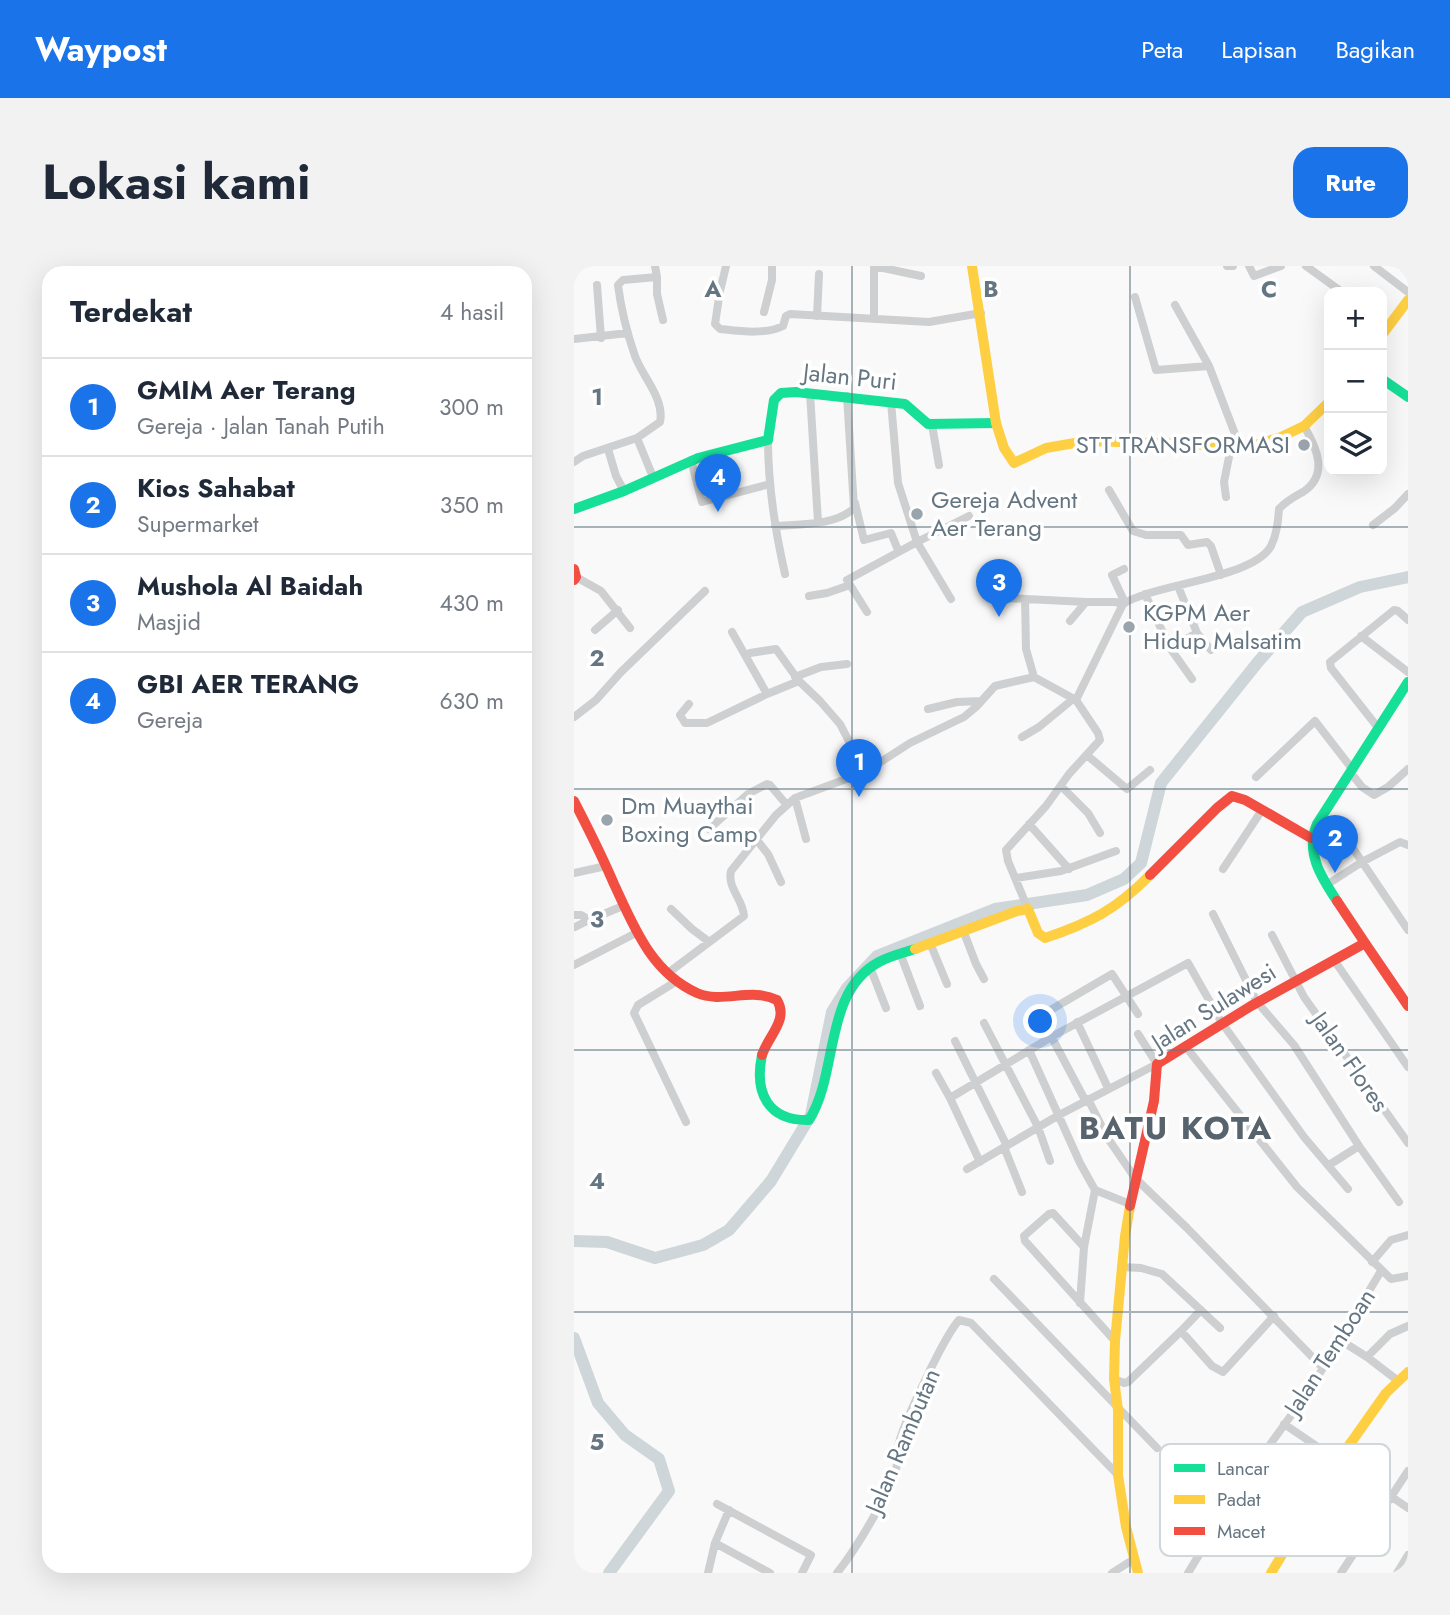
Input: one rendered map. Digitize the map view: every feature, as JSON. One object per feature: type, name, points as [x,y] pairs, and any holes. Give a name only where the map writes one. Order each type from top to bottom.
[{"type":"street","points":[[655,266],[657,294],[663,320]]},
{"type":"street","points":[[726,266],[717,305],[715,324],[718,328],[753,331],[777,329],[782,327],[788,314],[939,321],[981,313]]},
{"type":"street","points":[[764,312],[772,280],[772,266]]},
{"type":"street","points":[[874,318],[874,266],[921,276]]},
{"type":"street","points":[[972,266],[996,422],[1004,448],[1014,463],[1046,448],[1086,441],[1235,447],[1272,440],[1304,426],[1324,407]]},
{"type":"street","points":[[1227,266],[1233,266]]},
{"type":"street","points":[[1249,266],[1254,276],[1281,266]]},
{"type":"street","points":[[1306,266],[1335,287]]},
{"type":"street","points":[[1374,266],[1408,292]]},
{"type":"street","points":[[817,316],[818,274]]},
{"type":"street","points":[[574,462],[583,456],[637,438],[654,428],[662,418],[653,389],[636,360],[619,295],[619,282],[623,280],[657,277]]},
{"type":"street","points":[[597,285],[601,338]]},
{"type":"street","points":[[1135,297],[1156,370],[1209,366]]},
{"type":"street","points":[[1387,324],[1408,300]]},
{"type":"street","points":[[1175,305],[1209,366],[1235,447],[1224,482],[1226,497]]},
{"type":"street","points":[[574,340],[628,333]]},
{"type":"street","points":[[1387,382],[1408,397]]},
{"type":"street","name":"Jalan Puri","points":[[768,440],[772,411],[778,395],[787,392],[905,404],[932,425]]},
{"type":"street","points":[[810,393],[818,522]]},
{"type":"street","points":[[847,396],[855,503],[864,540],[891,533],[898,550]]},
{"type":"street","points":[[891,402],[898,483],[917,541],[951,599]]},
{"type":"street","points":[[939,465],[932,425],[944,423],[964,426],[996,422]]},
{"type":"street","points":[[1022,737],[1074,699],[1124,604],[1145,594],[1221,575],[1259,558],[1270,548],[1278,525],[1279,509],[1290,498],[1312,485],[1317,477],[1319,468],[1315,445],[1304,426]]},
{"type":"street","points":[[637,438],[653,477]]},
{"type":"street","points":[[574,509],[624,491],[691,460],[768,440],[775,526],[785,574]]},
{"type":"street","points":[[608,449],[616,476],[624,491]]},
{"type":"street","points":[[691,460],[702,502],[770,484]]},
{"type":"street","points":[[1109,490],[1133,531],[1146,535],[1181,535],[1188,545],[1207,542],[1211,546],[1221,575]]},
{"type":"street","points":[[1373,525],[1408,494]]},
{"type":"street","points":[[775,526],[818,522],[846,514],[854,508],[855,503]]},
{"type":"street","points":[[867,612],[847,580],[849,577],[969,516]]},
{"type":"street","points":[[1124,569],[1112,575],[1124,604]]},
{"type":"street","points":[[575,575],[601,591],[630,628]]},
{"type":"street","points":[[808,596],[850,585]]},
{"type":"street","points":[[1178,586],[1197,633],[1211,650]]},
{"type":"street","points":[[574,717],[596,700],[621,672],[705,591]]},
{"type":"street","points":[[1145,594],[1170,648],[1192,680]]},
{"type":"street","points":[[1005,598],[1115,601],[1124,604]]},
{"type":"street","points":[[1025,599],[1026,649],[1034,677]]},
{"type":"street","points":[[1070,621],[1086,602]]},
{"type":"street","points":[[595,631],[618,610]]},
{"type":"street","points":[[1379,729],[1329,665],[1394,610],[1408,620]]},
{"type":"street","points":[[732,632],[767,694]]},
{"type":"street","points":[[1170,648],[1197,633]]},
{"type":"street","points":[[1361,636],[1408,672]]},
{"type":"street","points":[[781,643],[785,664]]},
{"type":"street","points":[[750,653],[776,649],[797,679],[840,724],[864,772]]},
{"type":"street","points":[[689,704],[680,715],[685,723],[707,723],[821,667],[847,664]]},
{"type":"street","points":[[668,973],[744,916],[744,910],[729,876],[735,863],[786,804],[795,798],[864,772],[910,743],[964,718],[995,686],[1034,677],[1074,699],[1100,738],[1088,756],[1069,774],[1006,850],[1036,930],[1043,937],[1048,938],[1086,924],[1118,905],[1141,887],[1229,797],[1238,796],[1311,838]]},
{"type":"street","points":[[1408,682],[1317,824],[1311,838],[1314,860],[1408,1006]]},
{"type":"street","points":[[928,709],[957,702],[981,701]]},
{"type":"street","points":[[1256,777],[1315,721],[1362,787],[1374,795],[1388,788],[1408,769]]},
{"type":"street","points":[[1088,756],[1127,789],[1150,770]]},
{"type":"street","points":[[709,829],[748,794],[767,784],[786,804]]},
{"type":"street","points":[[1061,786],[1088,813],[1100,833]]},
{"type":"street","points":[[795,798],[806,839]]},
{"type":"street","points":[[574,801],[636,933],[668,973],[677,981],[709,997],[752,993],[769,995],[780,1006],[781,1020],[764,1047],[759,1074],[760,1084],[769,1104],[791,1120],[809,1120],[820,1097],[844,1003],[870,967],[900,953],[1028,908]]},
{"type":"street","points":[[1223,869],[1262,810]]},
{"type":"street","points":[[1029,824],[1069,869]]},
{"type":"street","points":[[756,839],[768,854],[781,882]]},
{"type":"street","points":[[1328,884],[1400,842],[1408,845]]},
{"type":"street","points":[[1350,844],[1408,930]]},
{"type":"street","points":[[1016,878],[1069,869],[1116,851]]},
{"type":"street","points":[[574,873],[606,866]]},
{"type":"street","points":[[575,927],[623,906]]},
{"type":"street","points":[[671,909],[708,941]]},
{"type":"street","points":[[1213,914],[1257,1002],[1293,1045],[1399,1202]]},
{"type":"street","points":[[574,915],[589,920]]},
{"type":"street","points":[[963,930],[984,979]]},
{"type":"street","points":[[574,965],[636,933]]},
{"type":"street","name":"Jalan Flores","points":[[1272,935],[1294,981],[1408,1143]]},
{"type":"street","points":[[930,943],[947,984]]},
{"type":"street","name":"Jalan Sulawesi","points":[[1138,1573],[1126,1527],[1118,1475],[1115,1340],[1130,1204],[1154,1101],[1157,1064],[1257,1002],[1365,943]]},
{"type":"street","points":[[900,953],[920,1006]]},
{"type":"street","points":[[1334,960],[1408,1067]]},
{"type":"street","points":[[950,1098],[1029,1049],[1188,963],[1222,1023],[1304,1137],[1348,1189]]},
{"type":"street","points":[[870,967],[886,1009]]},
{"type":"street","points":[[1138,1014],[1114,975],[1110,975],[1042,1015],[1042,1019],[1107,1137],[1135,1178],[1322,1367]]},
{"type":"street","points":[[677,981],[638,1005],[634,1013],[686,1122]]},
{"type":"street","points":[[1077,1022],[1108,1087]]},
{"type":"street","points":[[984,1023],[1038,1127],[1050,1161]]},
{"type":"street","points":[[967,1168],[1108,1087],[1157,1064],[1138,1034]]},
{"type":"street","points":[[955,1041],[977,1081],[1021,1192]]},
{"type":"street","points":[[1186,1047],[1297,1187],[1381,1271],[1391,1279],[1408,1276]]},
{"type":"street","points":[[1029,1049],[1080,1163],[1095,1190],[1130,1204]]},
{"type":"street","points":[[936,1073],[980,1162]]},
{"type":"street","points":[[1329,1165],[1359,1146]]},
{"type":"street","points":[[1080,1303],[1084,1247],[1095,1190]]},
{"type":"street","points":[[1084,1247],[1053,1213],[1024,1236],[1025,1241],[1115,1340]]},
{"type":"street","points":[[1371,1262],[1391,1240],[1408,1235]]},
{"type":"street","points":[[1121,1267],[1158,1271],[1220,1328]]},
{"type":"street","name":"Jalan Temboan","points":[[1270,1444],[1311,1388],[1381,1271]]},
{"type":"street","points":[[994,1279],[1157,1448]]},
{"type":"street","points":[[1114,1379],[1128,1382],[1202,1310]]},
{"type":"street","points":[[1181,1331],[1222,1373],[1274,1317]]},
{"type":"street","name":"Jalan Rambutan","points":[[837,1573],[860,1538],[891,1481],[897,1468],[898,1446],[911,1411],[960,1320],[971,1323],[1118,1475]]},
{"type":"street","points":[[1367,1357],[1390,1334],[1408,1326]]},
{"type":"street","points":[[1340,1340],[1396,1380]]},
{"type":"street","points":[[1349,1444],[1384,1393],[1408,1372]]},
{"type":"street","points":[[1284,1424],[1311,1444]]},
{"type":"street","points":[[1408,1471],[1391,1497],[1408,1508]]},
{"type":"street","points":[[717,1504],[811,1555],[802,1573]]},
{"type":"street","points":[[708,1573],[715,1543],[729,1510]]},
{"type":"street","points":[[715,1543],[770,1573]]},
{"type":"street","points":[[1397,1573],[1408,1555]]},
{"type":"street","name":"Jalan Temboan","points":[[1188,1573],[1198,1556]]},
{"type":"street","points":[[1272,1573],[1280,1556]]},
{"type":"street","points":[[1341,1573],[1352,1556]]},
{"type":"street","points":[[1112,1573],[1134,1559]]},
{"type":"waterway","points":[[574,1241],[607,1242],[655,1258],[703,1245],[729,1230],[771,1181],[811,1115],[832,1012],[847,988],[877,956],[995,909],[1087,895],[1124,879],[1141,863],[1161,783],[1258,662],[1302,612],[1360,587],[1408,577]]},
{"type":"waterway","points":[[574,1338],[598,1403],[625,1435],[659,1459],[669,1491],[609,1573]]},
{"type":"traffic: fast","points":[[1387,382],[1408,397]]},
{"type":"traffic: fast","points":[[574,509],[624,491],[698,458],[768,440],[774,400],[781,393],[796,392],[905,404],[928,424],[996,423]]},
{"type":"traffic: fast","points":[[1337,901],[1316,864],[1313,844],[1317,824],[1408,682]]},
{"type":"traffic: fast","points":[[762,1055],[760,1081],[767,1102],[783,1116],[809,1120],[825,1080],[840,1013],[849,993],[861,975],[879,962],[915,949]]},
{"type":"traffic: slow","points":[[972,266],[996,423],[1004,448],[1014,463],[1046,448],[1086,441],[1252,446],[1304,426],[1324,407]]},
{"type":"traffic: slow","points":[[1387,328],[1408,300]]},
{"type":"traffic: slow","points":[[915,949],[1028,909],[1038,933],[1045,938],[1102,914],[1150,875]]},
{"type":"traffic: slow","points":[[1130,1206],[1115,1341],[1114,1379],[1118,1410],[1118,1475],[1126,1527],[1138,1573]]},
{"type":"traffic: slow","points":[[1350,1444],[1386,1393],[1408,1372]]},
{"type":"traffic: slow","points":[[1271,1573],[1281,1556]]},
{"type":"traffic: jam","points":[[574,569],[574,580]]},
{"type":"traffic: jam","points":[[1150,875],[1232,796],[1245,800],[1311,838]]},
{"type":"traffic: jam","points":[[574,801],[637,932],[667,973],[681,984],[707,996],[757,995],[777,1000],[781,1014],[762,1055]]},
{"type":"traffic: jam","points":[[1130,1206],[1154,1101],[1157,1064],[1251,1006],[1365,943],[1337,901]]},
{"type":"traffic: jam","points":[[1365,943],[1408,1006]]},
{"type":"place","name":"STT TRANSFORMASI","points":[[1304,445]]},
{"type":"place","name":"GBI AER TERANG","points":[[718,512]]},
{"type":"place","name":"Gereja Advent Aer Terang","points":[[917,514]]},
{"type":"place","name":"Mushola Al Baidah","points":[[999,617]]},
{"type":"place","name":"KGPM Aer Hidup Malsatim","points":[[1129,627]]},
{"type":"place","name":"GMIM Aer Terang","points":[[859,797]]},
{"type":"place","name":"Dm Muaythai Boxing Camp","points":[[607,820]]},
{"type":"place","name":"Kios Sahabat","points":[[1335,873]]},
{"type":"district","name":"BATU KOTA","points":[[1176,1128]]}]
